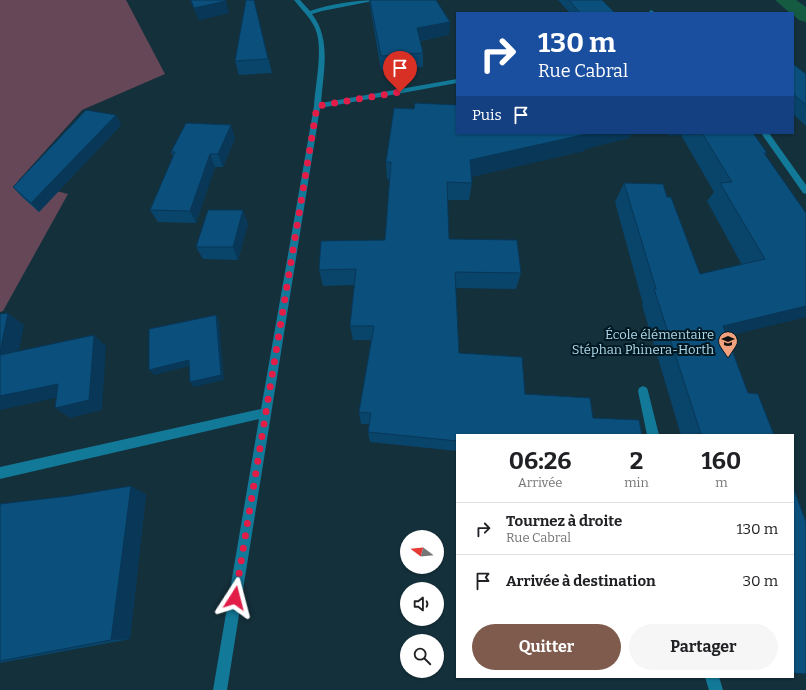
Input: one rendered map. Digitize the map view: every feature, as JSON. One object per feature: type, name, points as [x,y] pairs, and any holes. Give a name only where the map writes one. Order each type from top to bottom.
[{"type":"street","points":[[220,690],[317,106],[321,64],[320,31],[309,12],[297,0]]},
{"type":"street","points":[[309,12],[375,0]]},
{"type":"street","points":[[317,106],[456,81]]},
{"type":"street","points":[[766,134],[806,191]]},
{"type":"street","points":[[643,391],[653,434]]},
{"type":"street","points":[[0,473],[265,413]]},
{"type":"street","points":[[712,678],[716,690]]},
{"type":"shaded area","points":[[0,0],[126,0],[165,74],[82,110],[18,181],[68,194],[3,311],[0,312]]},
{"type":"building","points":[[191,0],[225,0],[226,1],[194,8]]},
{"type":"building","points":[[246,0],[254,0],[268,59],[235,61]]},
{"type":"building","points":[[370,0],[436,0],[450,22],[417,28],[423,53],[381,56]]},
{"type":"building","points":[[569,0],[602,0],[614,12],[579,12]]},
{"type":"building","points":[[794,65],[806,74],[806,105],[794,95]]},
{"type":"building","points":[[415,103],[456,105],[456,134],[587,134],[470,160],[472,183],[447,182],[449,239],[517,240],[521,273],[455,272],[459,353],[522,357],[525,394],[590,398],[593,418],[639,420],[642,434],[456,434],[456,441],[368,432],[371,413],[359,412],[374,326],[350,326],[356,269],[319,270],[321,241],[385,240],[391,162],[386,162],[394,108],[414,109]]},
{"type":"building","points":[[86,110],[116,115],[31,203],[13,187]]},
{"type":"building","points":[[186,123],[231,125],[218,154],[210,154],[190,211],[150,210],[175,152],[171,152]]},
{"type":"building","points":[[703,134],[754,134],[767,153],[764,153],[806,213],[806,306],[723,326],[748,393],[758,394],[774,434],[701,434],[654,289],[656,289],[624,183],[663,184],[667,197],[671,197],[700,274],[765,259],[720,183],[732,182]]},
{"type":"building","points":[[208,210],[243,210],[233,247],[196,247]]},
{"type":"building","points":[[8,313],[0,352],[0,314]]},
{"type":"building","points":[[216,315],[221,375],[190,382],[189,360],[149,370],[149,329]]},
{"type":"building","points":[[94,335],[89,400],[55,408],[58,384],[0,396],[0,355]]},
{"type":"building","points":[[131,486],[111,640],[0,661],[0,504],[69,496]]},
{"type":"building","points":[[794,490],[806,522],[806,674],[794,673]]},
{"type":"waterway","points":[[784,0],[806,16]]},
{"type":"place","name":"École élémentaire Stéphan Phinera-Horth","points":[[728,358]]},
{"type":"route","points":[[235,598],[317,106],[400,92]]}]
